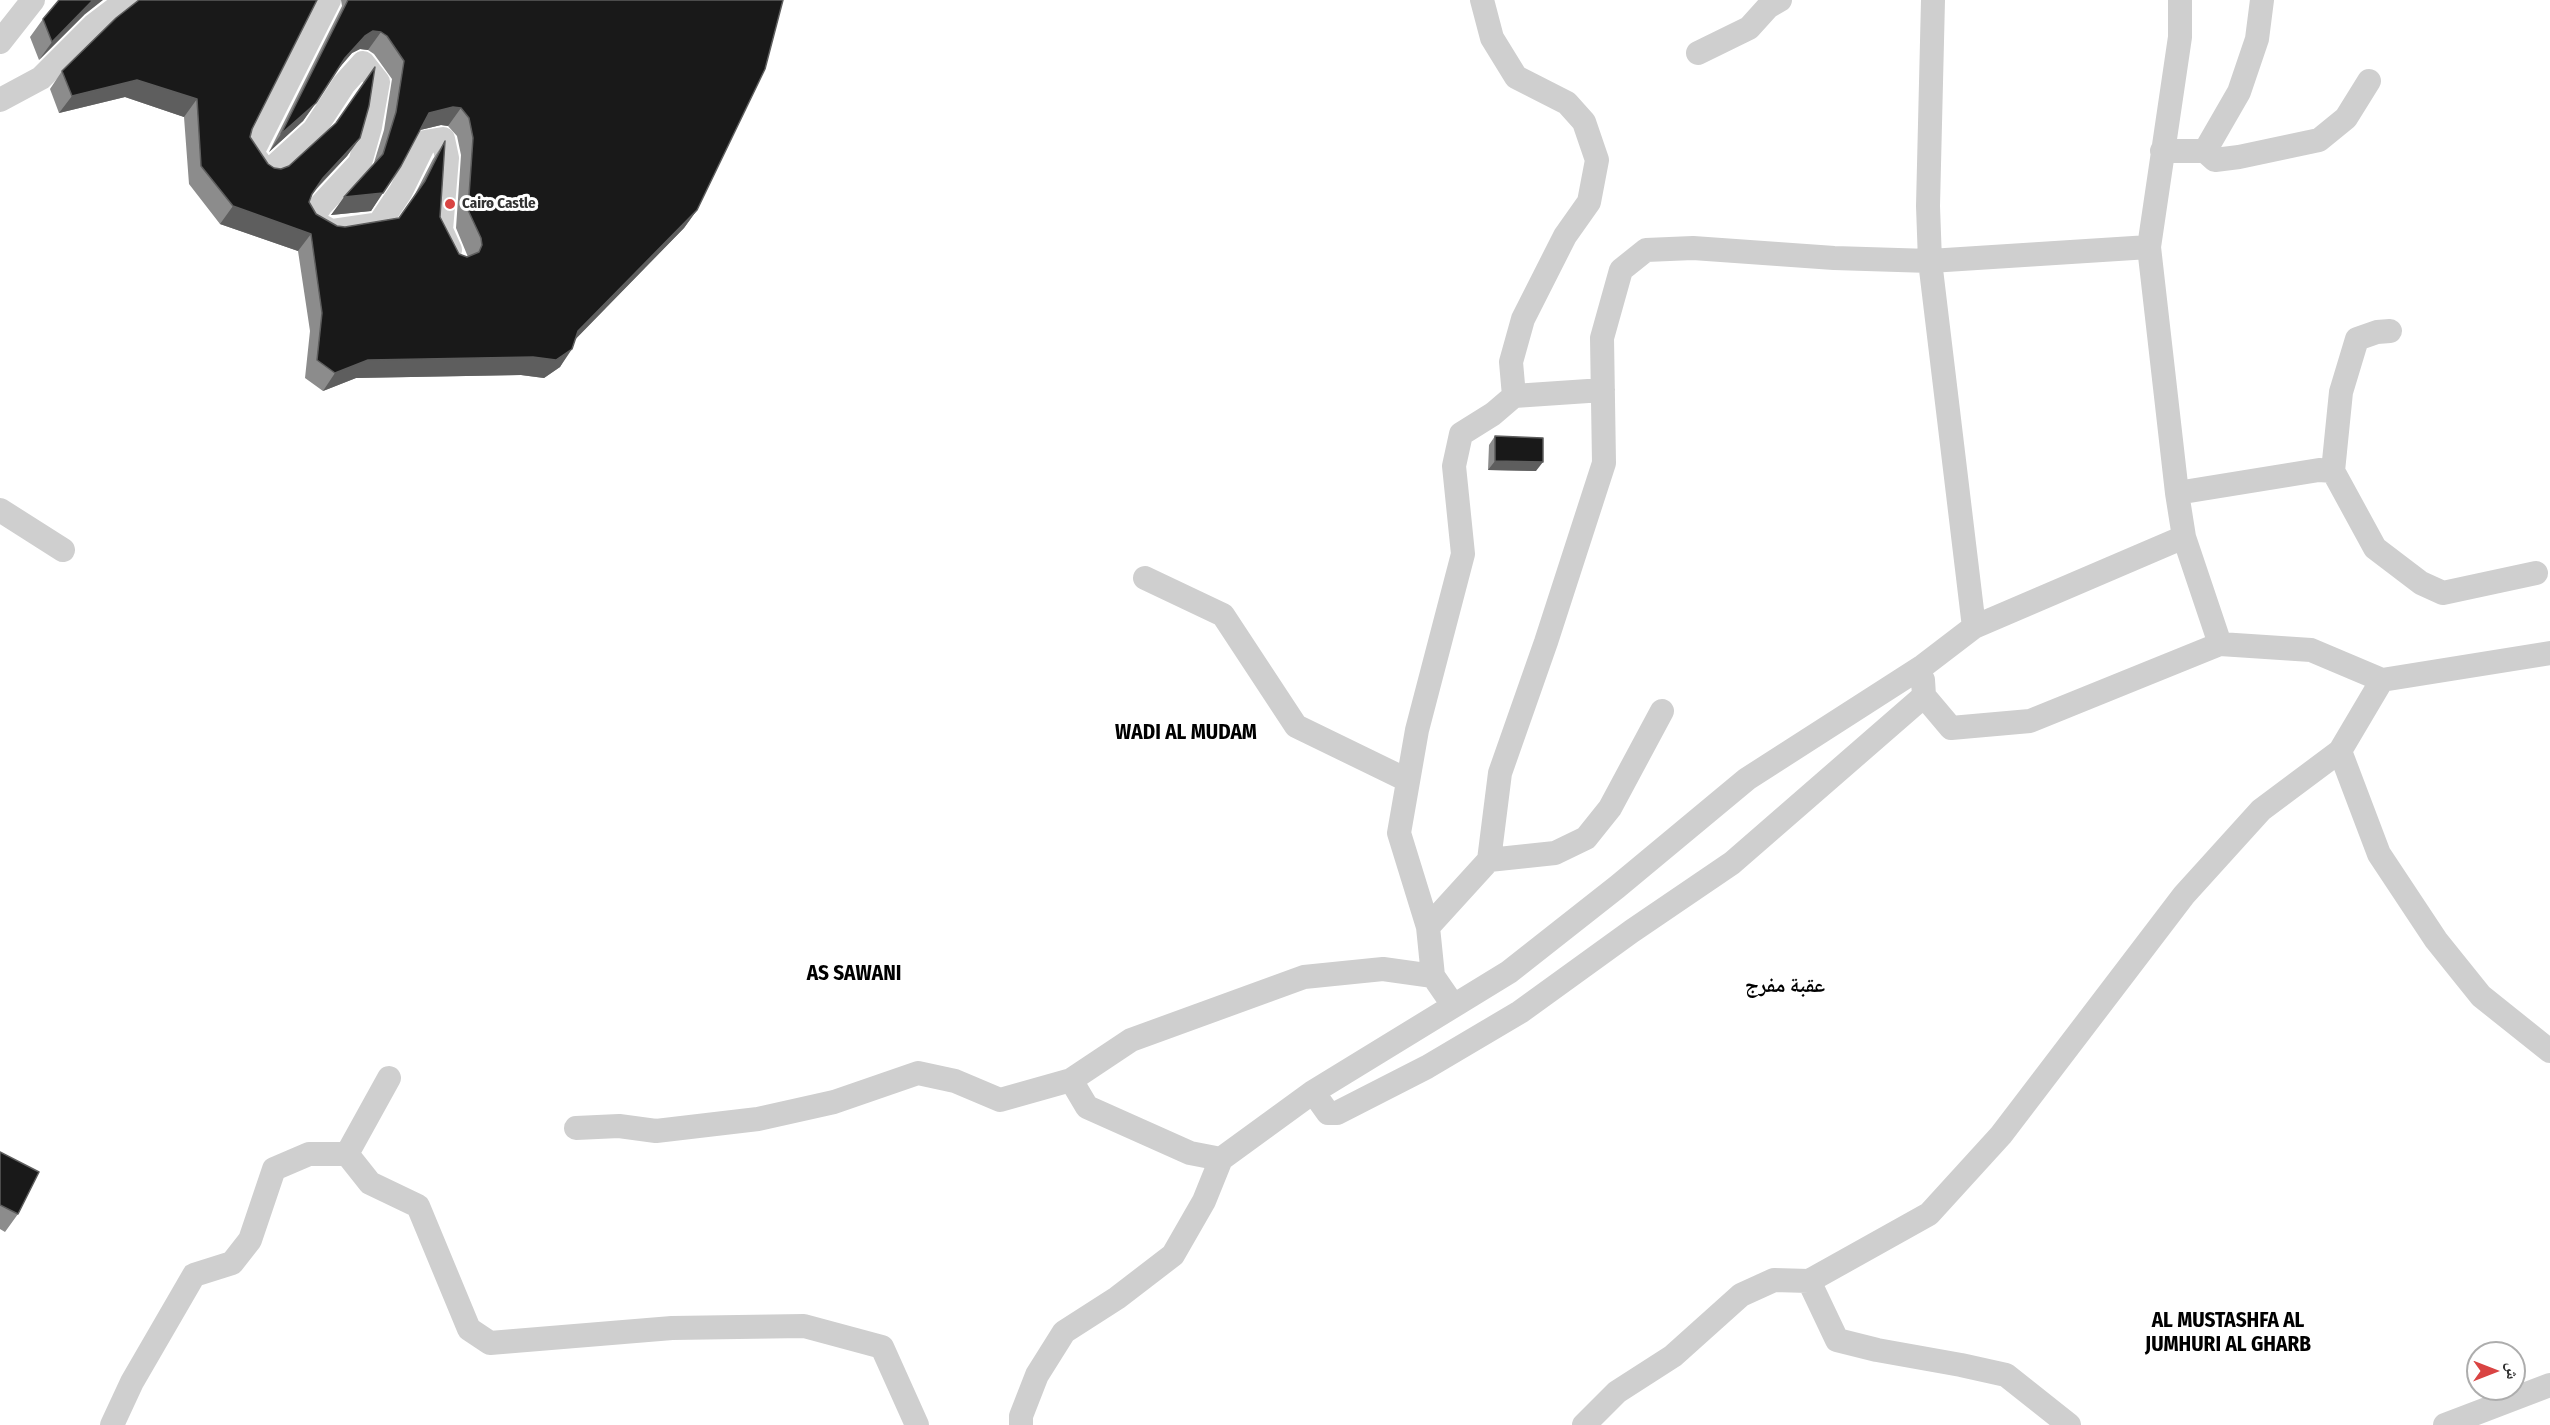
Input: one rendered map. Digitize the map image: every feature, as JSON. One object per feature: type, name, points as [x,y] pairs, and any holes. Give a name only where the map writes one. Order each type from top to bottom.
[{"type":"street","points":[[0,42],[33,0]]},
{"type":"street","points":[[0,100],[41,78],[94,26],[127,0]]},
{"type":"street","points":[[329,0],[252,153],[267,172],[315,130],[344,84],[363,63],[378,82],[360,163],[321,205],[311,220],[331,231],[379,224],[401,190],[425,142],[443,139],[447,158],[441,230],[455,261]]},
{"type":"street","points":[[1482,0],[1492,38],[1516,77],[1567,103],[1584,122],[1597,160],[1589,202],[1565,236],[1523,319],[1511,362],[1514,396]]},
{"type":"street","points":[[1698,53],[1749,28],[1768,7],[1779,0]]},
{"type":"street","points":[[1933,0],[1928,206],[1930,261],[1974,627]]},
{"type":"street","points":[[2180,0],[2180,37],[2149,247],[2184,537],[2220,644]]},
{"type":"street","points":[[2205,151],[2239,92],[2257,39],[2262,0]]},
{"type":"street","points":[[2162,151],[2205,151],[2216,160],[2319,140],[2346,118],[2369,81]]},
{"type":"street","points":[[1428,927],[1489,860],[1500,773],[1546,642],[1604,463],[1602,338],[1621,270],[1646,250],[1693,248],[1834,258],[1930,261],[2149,247]]},
{"type":"street","points":[[2390,331],[2378,332],[2357,339],[2341,392],[2333,471],[2375,548],[2421,583],[2443,593],[2536,573]]},
{"type":"street","points":[[1453,1005],[1433,976],[1428,927],[1399,833],[1417,730],[1463,554],[1454,466],[1461,434],[1493,414],[1514,396],[1603,390]]},
{"type":"street","points":[[2177,493],[2319,470],[2333,471]]},
{"type":"street","points":[[0,510],[63,550]]},
{"type":"street","points":[[1022,1425],[1021,1416],[1037,1375],[1064,1332],[1118,1298],[1173,1255],[1204,1201],[1221,1159],[1313,1092],[1509,972],[1617,887],[1747,779],[1923,666],[1974,627],[2184,537]]},
{"type":"street","points":[[1145,578],[1223,615],[1296,726],[1407,780]]},
{"type":"street","points":[[1923,666],[1924,696],[1951,728],[2030,721],[2220,644],[2311,650],[2382,680],[2550,653]]},
{"type":"street","points":[[1584,1425],[1617,1392],[1673,1356],[1741,1295],[1774,1280],[1809,1281],[1929,1214],[2001,1135],[2184,895],[2261,810],[2340,751],[2382,680]]},
{"type":"street","points":[[1313,1092],[1328,1113],[1337,1113],[1427,1067],[1520,1012],[1732,862],[1924,696]]},
{"type":"street","points":[[1489,860],[1555,853],[1586,838],[1610,808],[1662,711]]},
{"type":"street","points":[[2340,751],[2379,854],[2436,940],[2481,996],[2550,1051]]},
{"type":"street","points":[[576,1128],[619,1126],[656,1131],[758,1119],[834,1102],[918,1073],[956,1081],[1000,1100],[1071,1080],[1131,1040],[1304,977],[1383,969],[1433,976]]},
{"type":"street","points":[[347,1154],[389,1078]]},
{"type":"street","points":[[1071,1080],[1087,1107],[1190,1153],[1221,1159]]},
{"type":"street","points":[[112,1425],[132,1382],[194,1275],[232,1263],[250,1240],[274,1169],[309,1154],[347,1154]]},
{"type":"street","points":[[347,1154],[370,1183],[418,1206],[469,1329],[490,1343],[672,1328],[804,1326],[882,1347],[917,1425]]},
{"type":"street","points":[[1809,1281],[1837,1340],[2006,1375],[2070,1425]]},
{"type":"street","points":[[2445,1425],[2550,1385]]},
{"type":"building","points":[[59,0],[93,0],[52,42],[43,19]]},
{"type":"building","name":"Cairo Castle","points":[[139,0],[317,0],[250,137],[268,164],[281,169],[289,166],[336,123],[375,67],[369,106],[360,138],[323,178],[309,202],[316,214],[337,226],[345,227],[399,218],[425,181],[445,141],[440,217],[459,254],[467,257],[479,252],[482,245],[468,210],[473,138],[469,118],[461,108],[453,107],[429,113],[401,166],[383,193],[344,197],[383,154],[396,112],[404,61],[387,36],[381,32],[373,31],[365,36],[345,58],[316,103],[281,134],[348,0],[783,0],[765,69],[697,210],[578,331],[572,349],[556,360],[533,357],[368,360],[335,373],[317,360],[322,313],[311,234],[233,206],[201,166],[197,99],[137,80],[72,96],[62,71],[116,18]]},
{"type":"building","points":[[1495,436],[1543,438],[1543,462],[1495,461]]},
{"type":"building","points":[[0,1152],[39,1172],[18,1214],[0,1205]]},
{"type":"place","name":"Cairo Castle","points":[[450,204]]},
{"type":"district","name":"WADI AL MUDAM","points":[[1186,733]]},
{"type":"district","name":"AS SAWANI","points":[[854,974]]},
{"type":"district","name":"عقبة مفرج","points":[[1785,986]]},
{"type":"district","name":"AL MUSTASHFA AL JUMHURI AL GHARB","points":[[2228,1333]]}]
